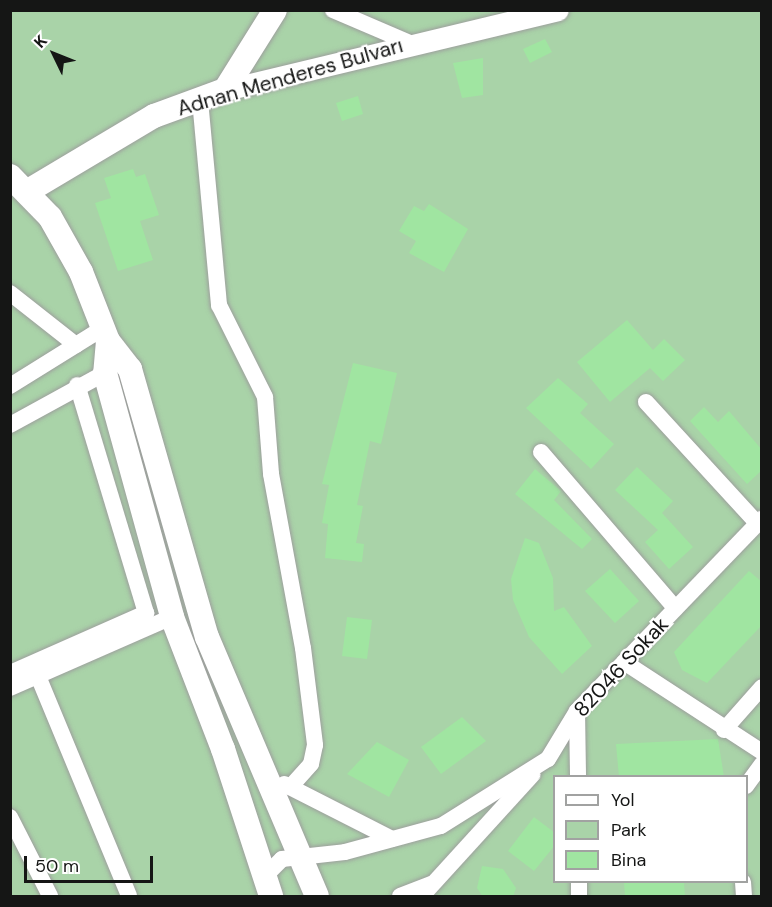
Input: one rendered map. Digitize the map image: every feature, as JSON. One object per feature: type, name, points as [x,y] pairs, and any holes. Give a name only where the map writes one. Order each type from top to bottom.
[{"type":"main road","points":[[225,90],[274,10]]},
{"type":"main road","name":"Adnan Menderes Bulvarı","points":[[19,184],[96,146],[225,90]]},
{"type":"main road","points":[[19,184],[50,216],[81,272],[106,335],[130,369],[207,637],[264,773],[306,859],[317,897]]},
{"type":"main road","points":[[106,335],[105,373],[172,617],[268,886]]},
{"type":"street","points":[[333,10],[410,43]]},
{"type":"street","name":"Adnan Menderes Bulvarı","points":[[225,90],[410,43],[557,10]]},
{"type":"street","points":[[200,100],[217,295],[266,397],[271,474],[303,648],[315,745],[311,764],[290,787]]},
{"type":"street","points":[[10,293],[76,345]]},
{"type":"street","points":[[10,387],[76,345],[106,335]]},
{"type":"street","points":[[10,424],[77,385],[105,373]]},
{"type":"street","points":[[10,673],[146,613],[77,385]]},
{"type":"street","points":[[646,402],[759,521]]},
{"type":"street","points":[[541,452],[675,608]]},
{"type":"street","name":"82046 Sokak","points":[[268,886],[282,859],[306,859],[441,826],[548,759],[577,711],[759,521]]},
{"type":"street","points":[[10,688],[172,617]]},
{"type":"street","points":[[624,662],[762,752]]},
{"type":"street","points":[[38,676],[129,897]]},
{"type":"street","points":[[724,729],[762,687]]},
{"type":"street","points":[[577,711],[578,775]]},
{"type":"street","points":[[422,897],[548,759]]},
{"type":"street","points":[[748,785],[762,764]]},
{"type":"street","points":[[264,773],[392,839]]},
{"type":"street","points":[[10,817],[50,897]]},
{"type":"street","points":[[400,897],[434,883]]},
{"type":"green space","points":[[10,11],[761,11],[761,896],[11,896]]},
{"type":"building","points":[[545,39],[552,52],[530,63],[523,49]]},
{"type":"building","points":[[483,58],[483,95],[462,98],[453,63]]},
{"type":"building","points":[[358,96],[363,114],[342,121],[336,103]]},
{"type":"building","points":[[133,169],[136,177],[145,174],[159,215],[140,221],[153,260],[118,271],[95,203],[111,198],[104,178]]},
{"type":"building","points":[[429,204],[468,229],[444,272],[409,253],[416,241],[399,231],[414,206],[424,211]]},
{"type":"building","points":[[627,320],[653,350],[664,339],[685,360],[663,381],[650,368],[610,402],[577,362]]},
{"type":"building","points":[[353,363],[397,373],[381,444],[370,441],[357,505],[363,506],[356,543],[364,544],[362,562],[325,558],[328,524],[322,523],[329,485],[322,484]]},
{"type":"building","points":[[558,378],[588,404],[580,413],[614,444],[591,469],[526,408]]},
{"type":"building","points":[[704,407],[718,422],[729,411],[762,450],[762,470],[747,484],[690,421]]},
{"type":"building","points":[[637,467],[673,501],[662,513],[693,547],[669,569],[645,542],[658,530],[615,490]]},
{"type":"building","points":[[535,469],[561,491],[554,500],[592,539],[582,549],[515,494]]},
{"type":"building","points":[[525,538],[539,543],[553,578],[554,611],[564,607],[592,646],[562,674],[529,637],[513,600],[511,579]]},
{"type":"building","points":[[610,569],[639,601],[615,623],[585,591]]},
{"type":"building","points":[[749,571],[762,582],[762,625],[707,683],[682,670],[674,652]]},
{"type":"building","points":[[347,617],[372,620],[367,659],[342,656]]},
{"type":"building","points":[[462,717],[486,741],[441,774],[421,747]]},
{"type":"building","points":[[718,739],[724,775],[619,775],[616,744]]},
{"type":"building","points":[[377,742],[409,760],[389,797],[347,774]]},
{"type":"building","points":[[534,817],[553,831],[553,847],[534,871],[508,851]]},
{"type":"building","points":[[482,866],[503,869],[516,888],[513,897],[483,897],[477,888]]},
{"type":"building","points":[[624,883],[684,883],[685,897],[625,897]]}]
